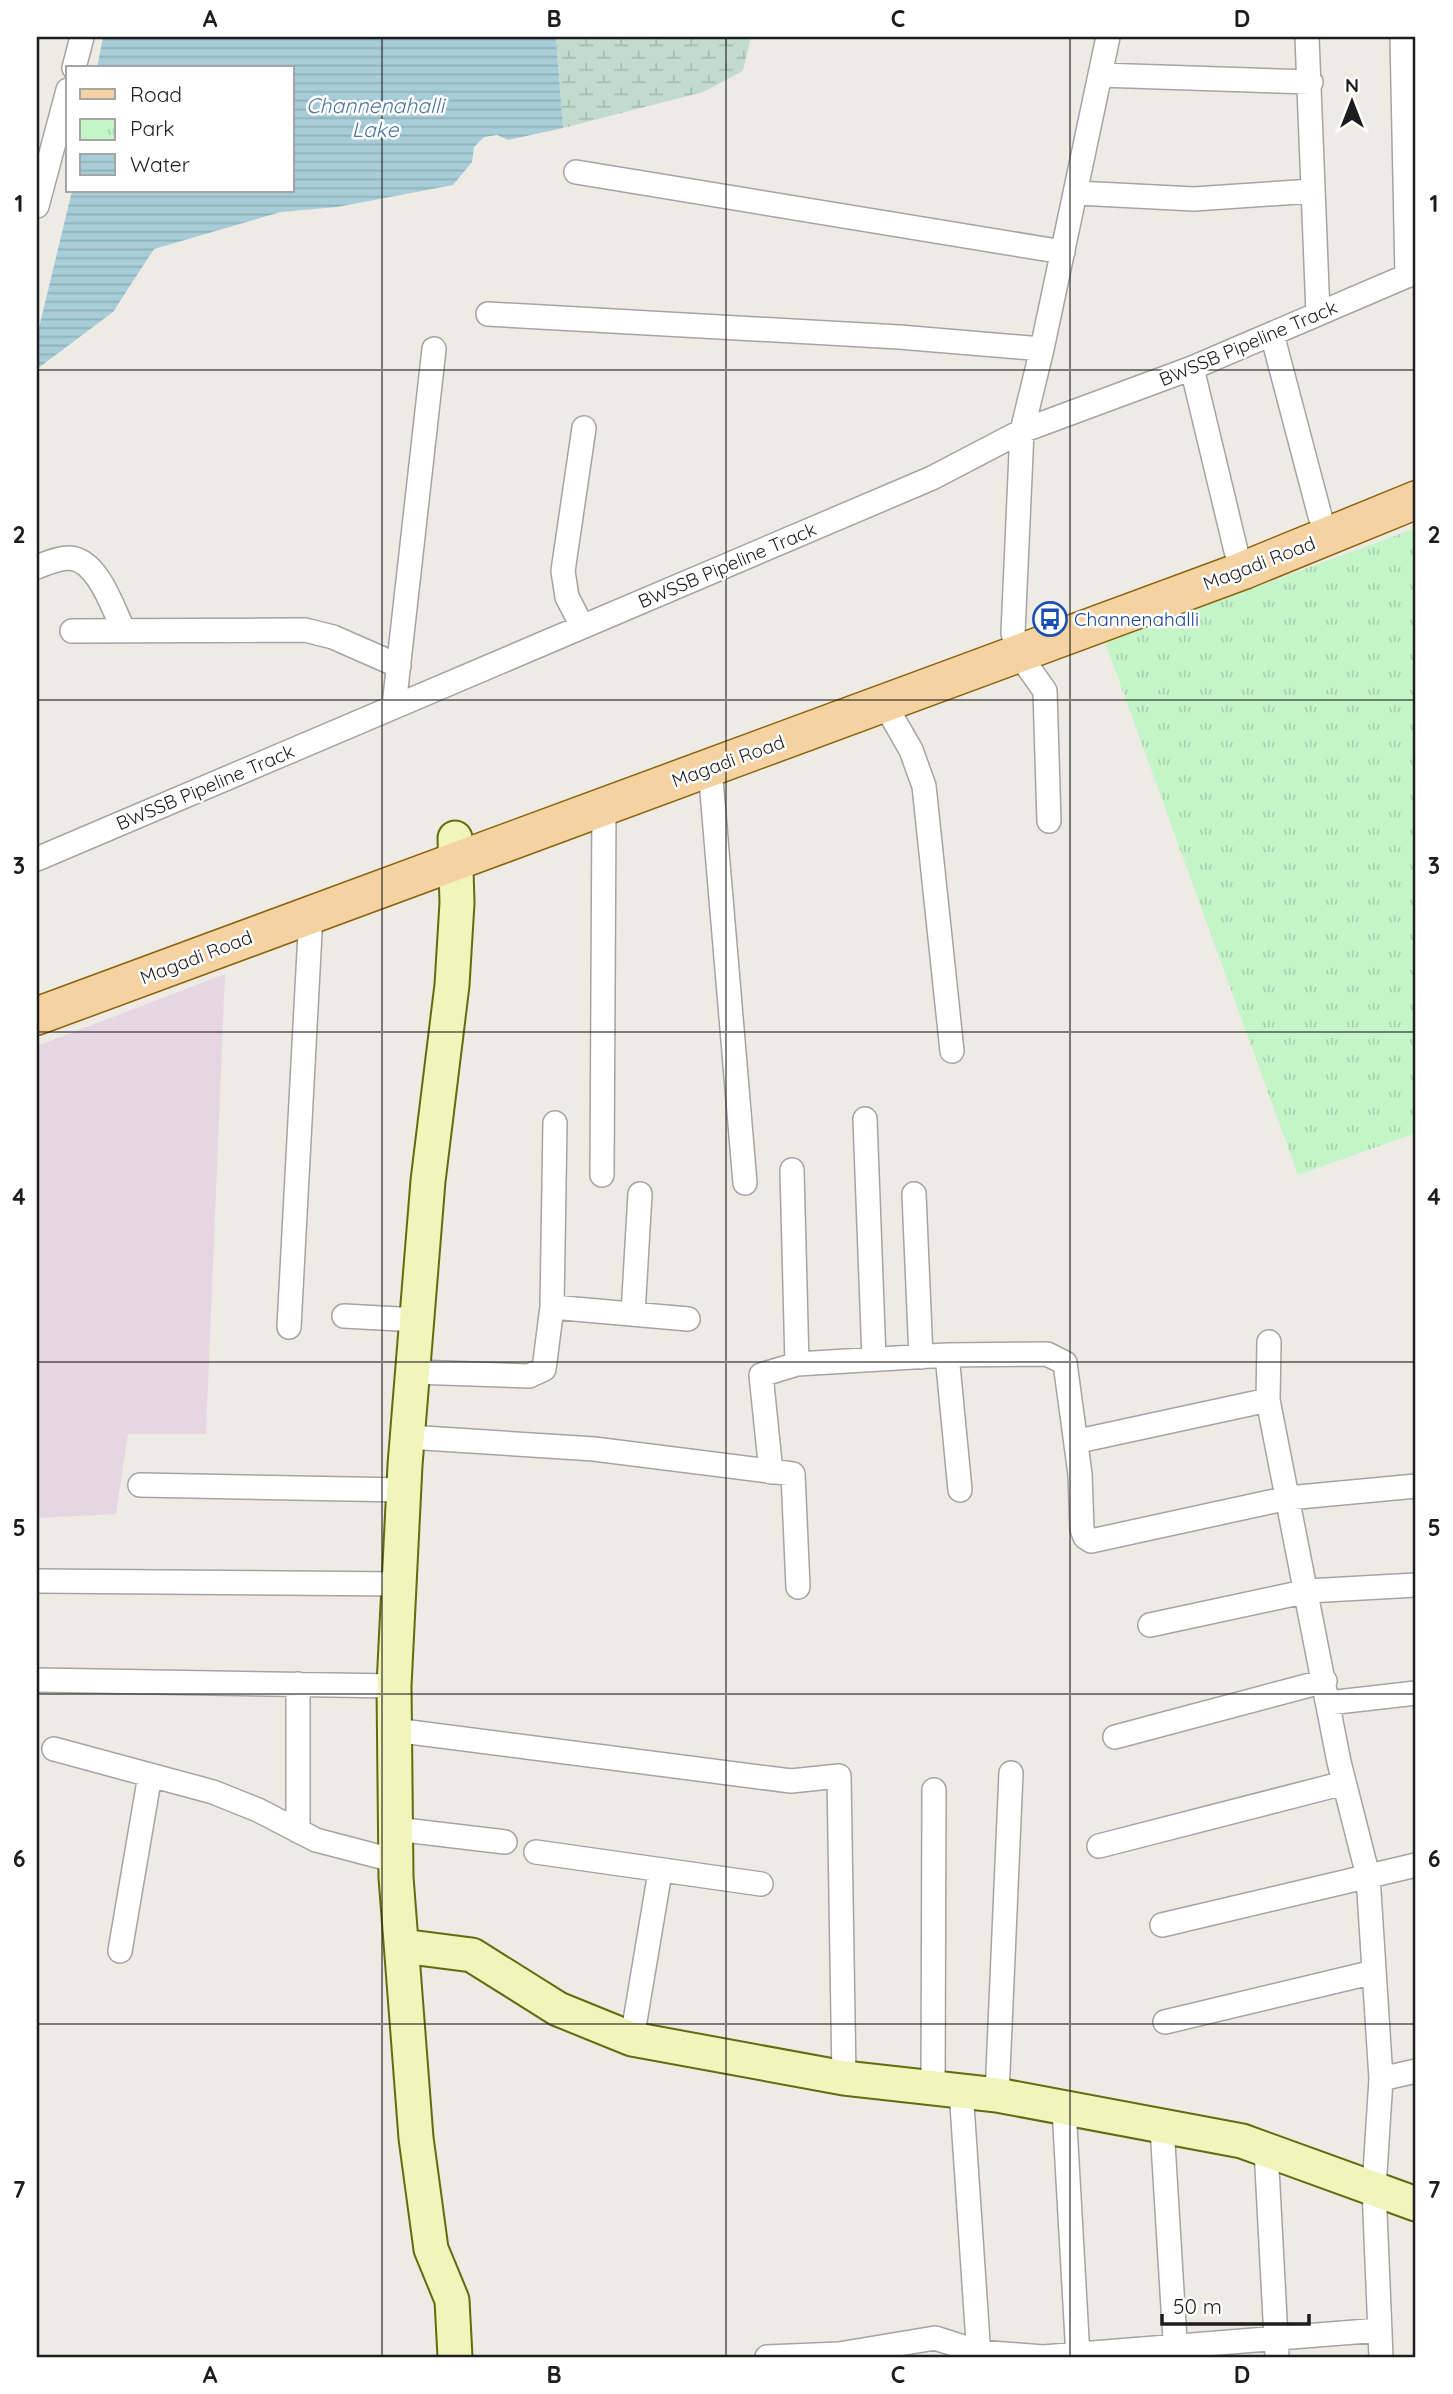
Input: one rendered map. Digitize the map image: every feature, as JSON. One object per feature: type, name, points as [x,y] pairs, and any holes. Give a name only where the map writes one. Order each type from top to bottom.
[{"type":"main road","name":"Magadi Road","points":[[37,1016],[311,914],[456,849],[604,806],[884,703],[1015,643],[1416,477]]},
{"type":"main road","name":"Magadi Road","points":[[37,992],[456,849],[1015,643],[1242,571],[1416,500]]},
{"type":"street","points":[[75,66],[82,37]]},
{"type":"street","points":[[1049,821],[1045,691],[1015,643],[1022,431],[1077,193],[1108,37]]},
{"type":"street","points":[[1307,37],[1311,82],[1318,314]]},
{"type":"street","points":[[1402,37],[1412,274]]},
{"type":"street","points":[[1100,75],[1311,82]]},
{"type":"street","points":[[37,206],[66,97]]},
{"type":"street","points":[[576,172],[1063,252]]},
{"type":"street","points":[[1077,193],[1194,199],[1313,191]]},
{"type":"street","name":"BWSSB Pipeline Track","points":[[37,859],[932,478],[1022,431],[1192,368],[1412,274]]},
{"type":"street","points":[[488,314],[899,337],[1042,349]]},
{"type":"street","points":[[1272,334],[1320,516]]},
{"type":"street","points":[[394,706],[434,349]]},
{"type":"street","points":[[1192,368],[1236,551]]},
{"type":"street","points":[[582,626],[567,597],[563,571],[584,428]]},
{"type":"street","points":[[37,567],[71,558],[83,562],[91,569],[124,631]]},
{"type":"street","points":[[72,631],[305,630],[333,637],[399,666]]},
{"type":"street","points":[[884,703],[911,750],[924,786],[951,1051]]},
{"type":"street","points":[[710,768],[745,1183]]},
{"type":"street","points":[[602,1175],[604,806]]},
{"type":"street","points":[[455,2357],[452,2300],[431,2249],[416,2138],[396,1861],[394,1686],[404,1490],[428,1181],[452,985],[456,849]]},
{"type":"street","points":[[289,1327],[311,914]]},
{"type":"street","points":[[865,1119],[874,1359]]},
{"type":"street","points":[[413,1372],[529,1376],[544,1369],[552,1307],[555,1123]]},
{"type":"street","points":[[792,1170],[797,1364]]},
{"type":"street","points":[[633,1314],[640,1194]]},
{"type":"street","points":[[914,1194],[921,1357]]},
{"type":"street","points":[[552,1307],[688,1319]]},
{"type":"street","points":[[344,1316],[417,1320]]},
{"type":"street","points":[[1269,1342],[1268,1400],[1344,1783],[1368,1876],[1381,2079],[1374,2188],[1381,2357]]},
{"type":"street","points":[[771,1472],[761,1375],[797,1364],[947,1355],[1047,1354],[1065,1363],[1080,1474],[1082,1529],[1085,1537],[1091,1541],[1288,1498],[1416,1486]]},
{"type":"street","points":[[947,1355],[960,1490]]},
{"type":"street","points":[[1088,1440],[1268,1400]]},
{"type":"street","points":[[408,1437],[594,1449],[793,1474],[798,1587]]},
{"type":"street","points":[[140,1485],[404,1490]]},
{"type":"street","points":[[37,1581],[399,1584]]},
{"type":"street","points":[[1150,1625],[1308,1591],[1416,1585]]},
{"type":"street","points":[[37,1680],[394,1686]]},
{"type":"street","points":[[298,1684],[298,1831]]},
{"type":"street","points":[[1115,1737],[1326,1692],[1416,1693]]},
{"type":"street","points":[[394,1730],[791,1781],[839,1776],[844,2078]]},
{"type":"street","points":[[54,1749],[213,1792],[316,1840],[396,1861]]},
{"type":"street","points":[[997,2095],[1011,1773]]},
{"type":"street","points":[[120,1951],[150,1775]]},
{"type":"street","points":[[1099,1846],[1344,1783]]},
{"type":"street","points":[[934,1790],[947,2088],[979,2355]]},
{"type":"street","points":[[396,1829],[505,1842]]},
{"type":"street","points":[[536,1852],[660,1872],[761,1884]]},
{"type":"street","points":[[1162,1925],[1416,1865]]},
{"type":"street","points":[[632,2039],[660,1872]]},
{"type":"street","points":[[402,1946],[472,1955],[558,2009],[632,2039],[844,2078],[997,2095],[1162,2127],[1266,2149],[1416,2204]]},
{"type":"street","points":[[1165,2022],[1374,1972]]},
{"type":"street","points":[[1381,2079],[1416,2071]]},
{"type":"street","points":[[1064,2109],[1078,2356]]},
{"type":"street","points":[[1162,2127],[1176,2352]]},
{"type":"street","points":[[1266,2149],[1277,2348]]},
{"type":"street","points":[[767,2357],[839,2354],[935,2338],[979,2355],[1043,2357],[1277,2348],[1380,2330]]},
{"type":"shaded area","points":[[225,974],[206,1434],[128,1434],[116,1514],[37,1518],[37,1046]]},
{"type":"green space","points":[[556,37],[751,37],[743,71],[703,92],[563,128]]},
{"type":"green space","points":[[1416,528],[1416,1133],[1298,1175],[1105,642]]},
{"type":"water","name":"Channenahalli Lake","points":[[103,37],[556,37],[563,128],[508,140],[497,135],[484,137],[474,147],[472,162],[453,185],[337,207],[281,212],[154,249],[113,312],[37,369],[37,336],[72,192],[294,192],[294,66],[97,66]]},
{"type":"place","name":"Channenahalli","points":[[1050,619]]}]
